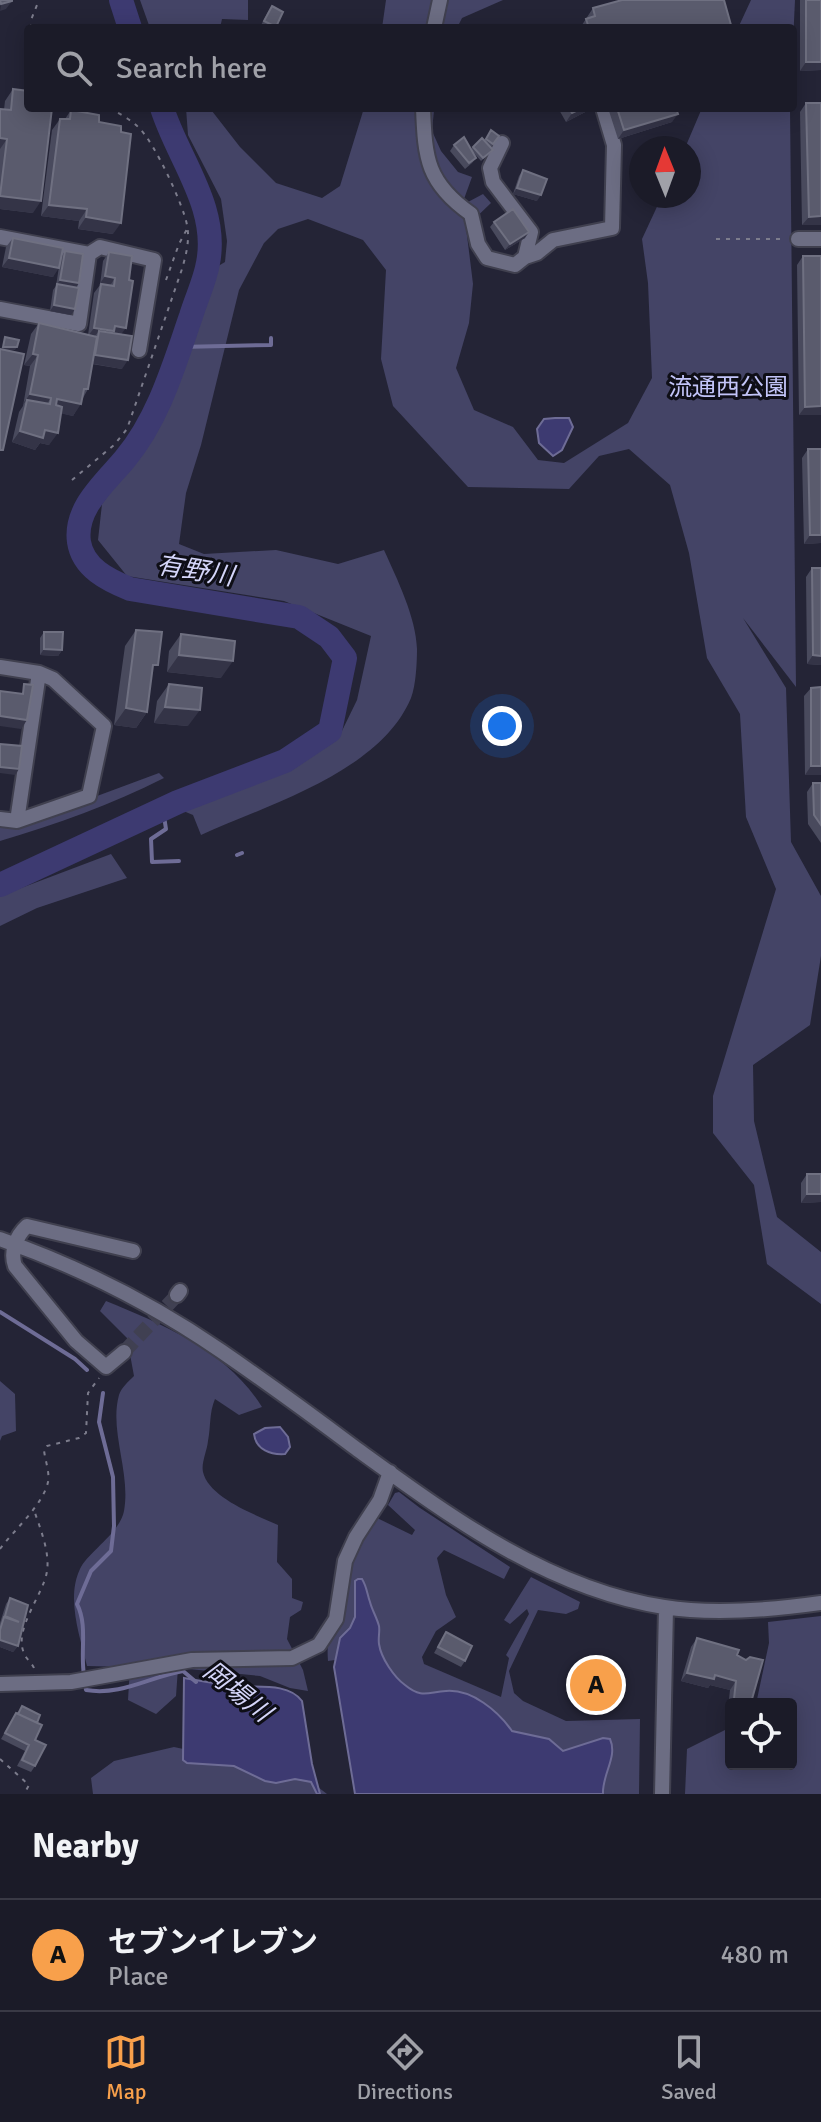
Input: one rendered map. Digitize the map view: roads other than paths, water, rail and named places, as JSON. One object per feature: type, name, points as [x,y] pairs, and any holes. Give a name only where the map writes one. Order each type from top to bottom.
[{"type":"street","points":[[435,24],[440,0]]},
{"type":"street","points":[[423,112],[424,150],[430,170],[449,198],[471,214],[478,244],[487,258],[515,265],[553,240],[612,228],[614,145],[604,112]]},
{"type":"street","points":[[502,143],[490,168],[493,182],[531,232],[525,257]]},
{"type":"street","points":[[0,237],[89,254],[100,247],[154,260],[139,350]]},
{"type":"street","points":[[793,239],[821,239]]},
{"type":"street","points":[[0,309],[79,324],[89,254]]},
{"type":"street","points":[[0,667],[39,673],[53,679],[104,726],[89,796],[17,821],[0,819]]},
{"type":"street","points":[[17,821],[21,748],[39,673]]},
{"type":"street","points":[[124,1352],[106,1367],[76,1341],[15,1266],[12,1257],[15,1244],[27,1226],[133,1251]]},
{"type":"street","points":[[0,1239],[105,1285],[193,1333],[482,1536],[550,1571],[611,1595],[666,1608],[729,1610],[821,1603]]},
{"type":"street","points":[[0,1684],[71,1682],[192,1660],[292,1658],[319,1645],[336,1619],[345,1561],[356,1537],[380,1500],[390,1472]]},
{"type":"street","points":[[662,1794],[666,1608]]},
{"type":"water","points":[[569,418],[573,427],[562,450],[553,456],[539,443],[537,429],[544,419]]},
{"type":"water","points":[[280,1427],[288,1437],[290,1447],[285,1454],[275,1454],[261,1448],[254,1434],[265,1428]]},
{"type":"water","points":[[355,1581],[364,1582],[378,1623],[382,1655],[401,1682],[421,1693],[456,1691],[475,1698],[492,1709],[512,1731],[549,1739],[563,1751],[603,1738],[610,1739],[612,1752],[603,1794],[355,1794],[334,1667],[340,1638],[355,1617]]},
{"type":"water","points":[[184,1678],[235,1686],[280,1688],[296,1695],[302,1701],[320,1794],[311,1782],[295,1779],[276,1783],[234,1766],[187,1763],[183,1760]]},
{"type":"waterway","name":"有野川","points":[[121,0],[129,24]]},
{"type":"waterway","name":"有野川","points":[[0,885],[178,802],[285,761],[330,731],[345,658],[329,637],[299,617],[130,589],[98,572],[81,551],[81,518],[93,496],[137,443],[156,409],[208,263],[208,222],[163,112]]},
{"type":"waterway","points":[[180,347],[271,345],[271,338]]},
{"type":"waterway","points":[[163,810],[166,829],[151,839],[152,862],[179,861]]},
{"type":"waterway","points":[[237,855],[242,853]]},
{"type":"waterway","name":"岡場川","points":[[0,1312],[75,1359],[87,1370]]},
{"type":"waterway","name":"岡場川","points":[[84,1675],[83,1630],[77,1604],[91,1571],[111,1551],[114,1526],[113,1477],[99,1422],[103,1393]]},
{"type":"waterway","name":"岡場川","points":[[85,1684],[86,1690],[111,1690],[183,1671],[196,1682]]},
{"type":"tunnel","points":[[124,1352],[177,1295]]},
{"type":"place","name":"セブンイレブン","points":[[596,1685]]},
{"type":"park label","name":"流通西公園","points":[[728,387]]}]
